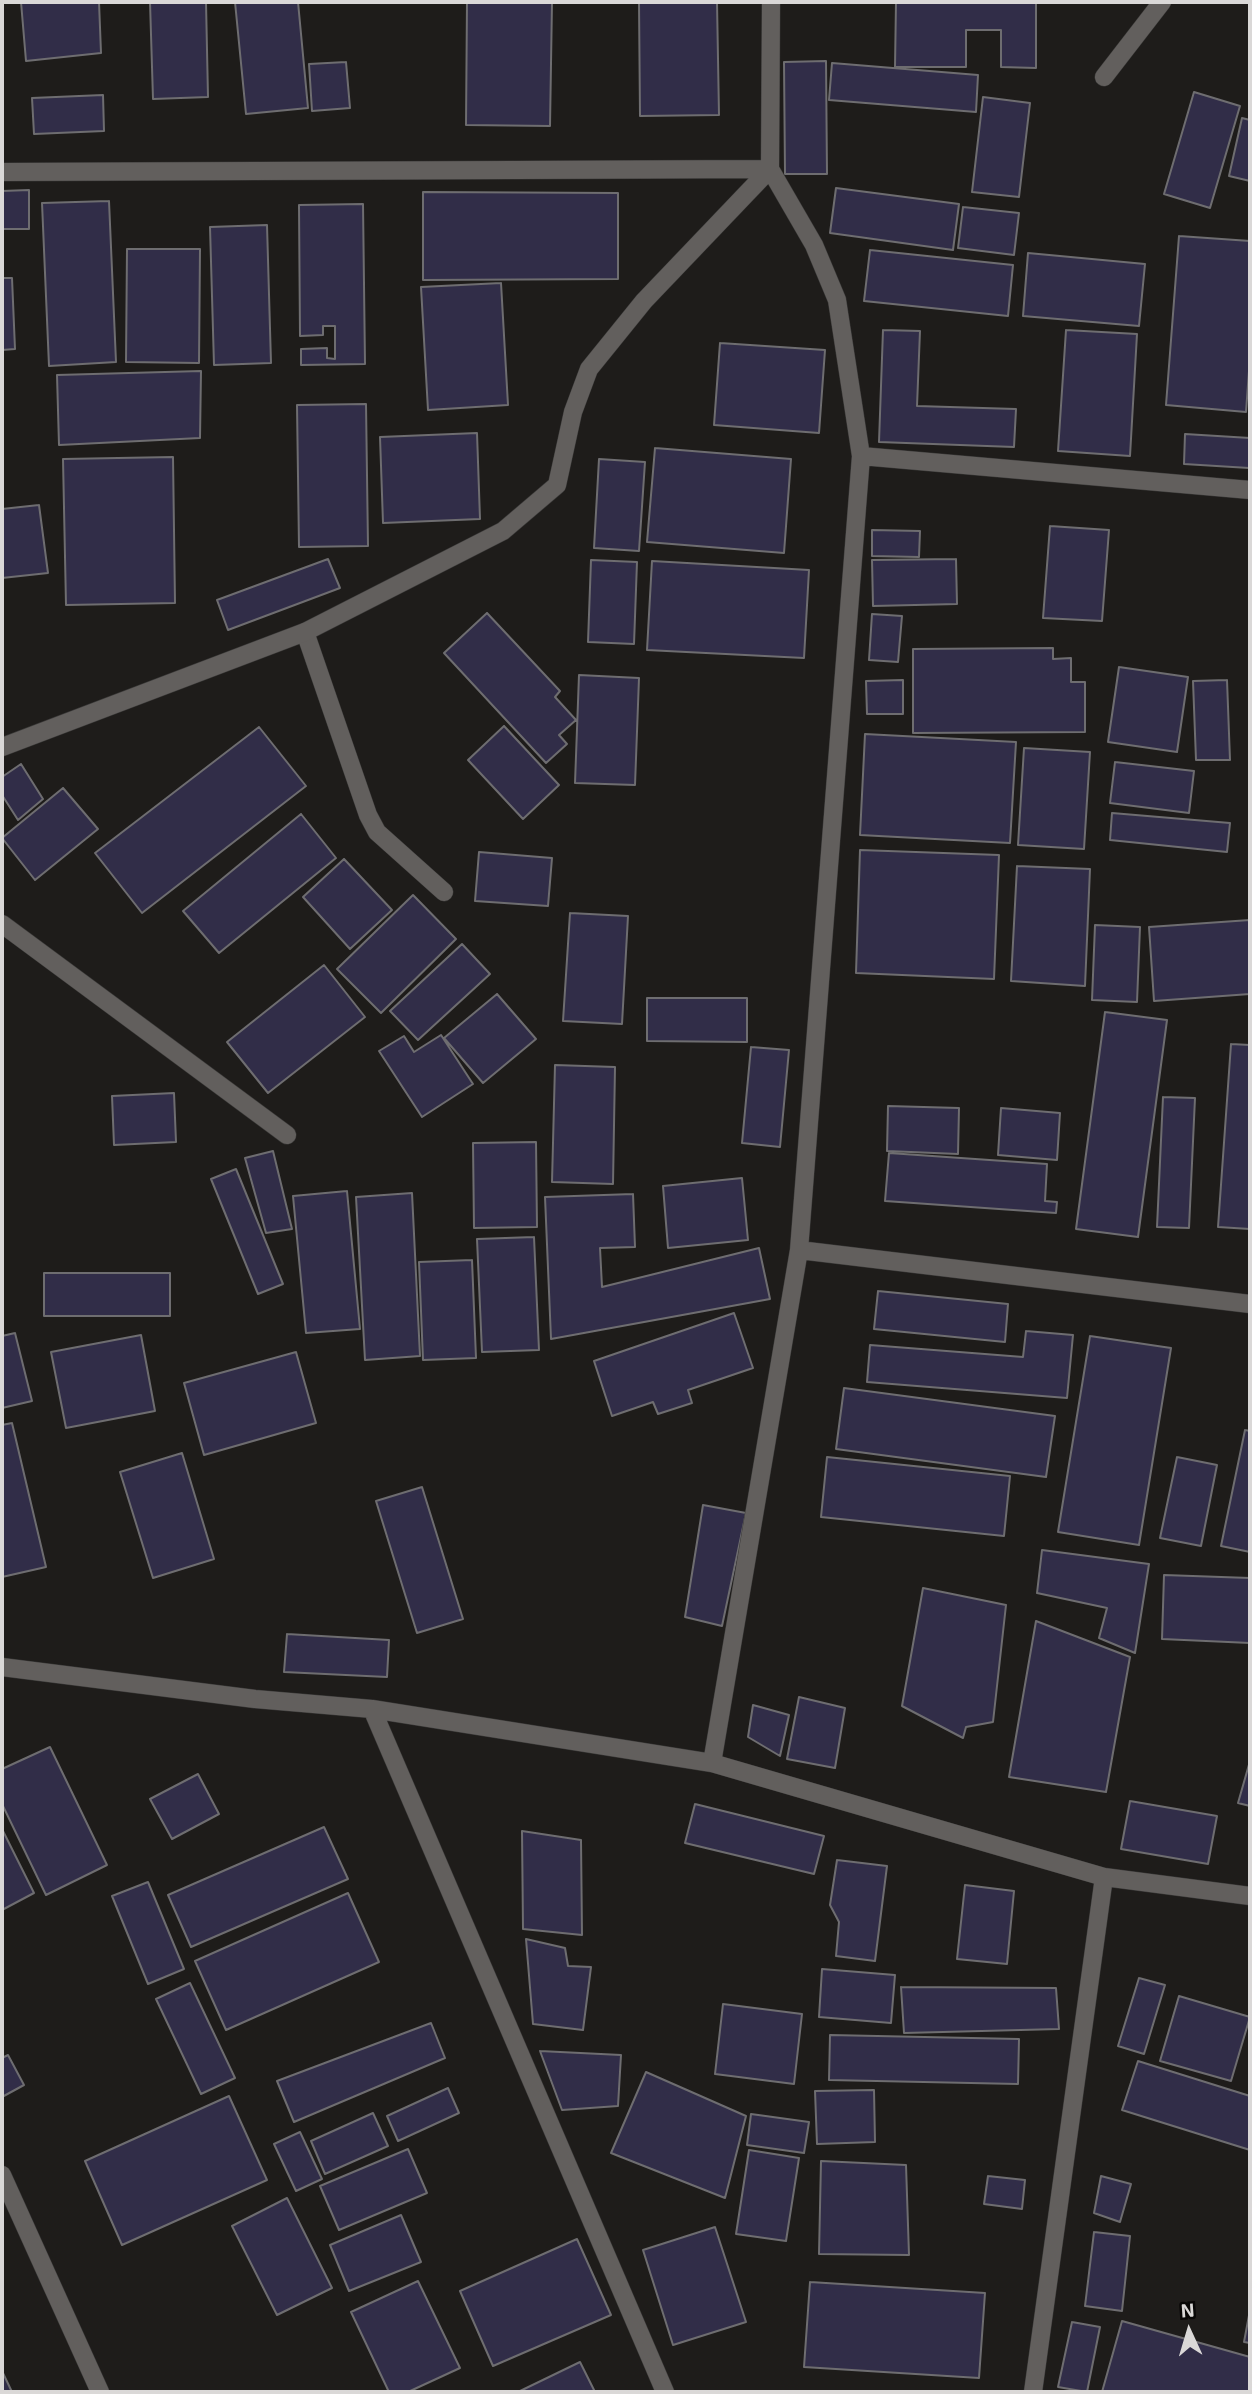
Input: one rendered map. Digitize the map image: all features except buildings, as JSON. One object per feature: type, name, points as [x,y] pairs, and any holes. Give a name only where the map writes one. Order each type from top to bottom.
[{"type":"street","points":[[712,1763],[799,1250],[861,456],[837,300],[814,245],[771,169],[771,2]]},
{"type":"street","points":[[1104,77],[1161,2]]},
{"type":"street","points":[[2,172],[771,169]]},
{"type":"street","points":[[2,747],[305,632],[503,531],[557,485],[573,412],[589,369],[644,302],[771,169]]},
{"type":"street","points":[[861,456],[1250,491]]},
{"type":"street","points":[[305,632],[368,816],[377,832],[444,892]]},
{"type":"street","points":[[2,924],[287,1135]]},
{"type":"street","points":[[799,1250],[1250,1304]]},
{"type":"street","points":[[2,1667],[254,1699],[372,1709],[712,1763],[1104,1877],[1250,1896]]},
{"type":"street","points":[[372,1709],[665,2392]]},
{"type":"street","points":[[1033,2392],[1104,1877]]},
{"type":"street","points":[[2,2175],[100,2392]]}]
